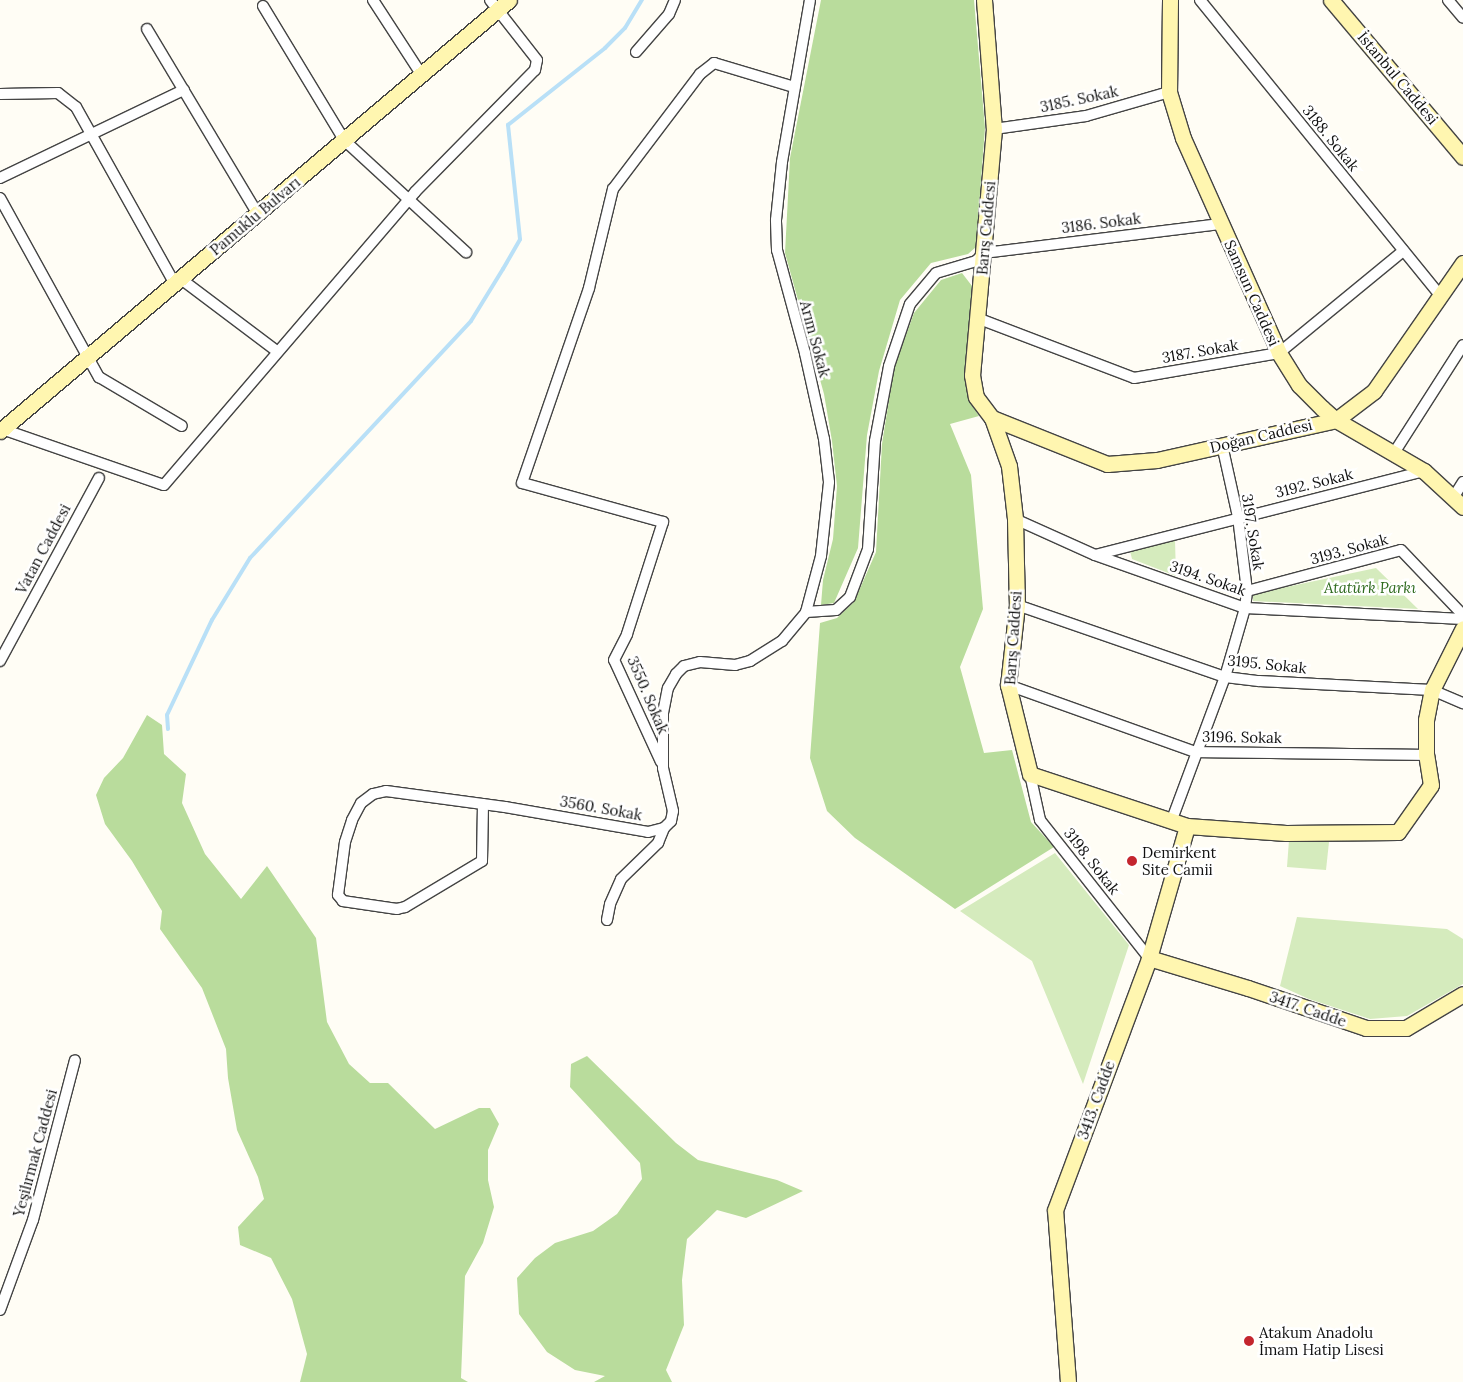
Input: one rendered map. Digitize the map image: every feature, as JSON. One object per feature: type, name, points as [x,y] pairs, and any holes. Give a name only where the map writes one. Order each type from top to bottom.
[{"type":"street","points":[[373,0],[422,74]]},
{"type":"street","name":"Pamuklu Bulvarı","points":[[1,429],[422,74],[493,5],[509,0]]},
{"type":"street","points":[[636,52],[669,14],[675,0]]},
{"type":"street","name":"Arım Sokak","points":[[750,661],[782,641],[806,612],[821,556],[829,482],[824,439],[805,353],[777,250],[776,220],[782,162],[810,0]]},
{"type":"street","name":"Barış Caddesi","points":[[984,0],[994,129],[972,376],[976,397],[992,418],[1009,466],[1015,519],[1017,605],[1008,685],[1030,774]]},
{"type":"street","name":"Samsun Caddesi","points":[[1170,0],[1169,92],[1183,138],[1279,353],[1299,385],[1336,420],[1424,471],[1458,502]]},
{"type":"street","name":"3188. Sokak","points":[[1200,0],[1440,294]]},
{"type":"street","name":"İstanbul Caddesi","points":[[1331,0],[1463,157]]},
{"type":"street","points":[[1448,0],[1463,18]]},
{"type":"street","points":[[1,429],[164,485],[409,200],[535,70],[537,60],[493,5]]},
{"type":"street","points":[[263,6],[344,140],[466,252]]},
{"type":"street","points":[[147,29],[257,214]]},
{"type":"street","name":"3550. Sokak","points":[[664,828],[671,821],[673,810],[663,768],[614,660],[627,634],[663,522],[522,483],[589,288],[613,189],[700,74],[714,63],[794,87]]},
{"type":"street","points":[[0,178],[184,90]]},
{"type":"street","name":"3185. Sokak","points":[[994,129],[1086,116],[1169,92]]},
{"type":"street","points":[[0,94],[58,93],[76,107],[178,281],[278,352]]},
{"type":"street","points":[[0,198],[99,378],[182,426]]},
{"type":"street","name":"3186. Sokak","points":[[984,253],[1221,224]]},
{"type":"street","name":"3187. Sokak","points":[[978,318],[1134,378],[1279,353],[1403,251]]},
{"type":"street","points":[[806,612],[836,610],[850,596],[868,550],[875,441],[889,366],[910,304],[936,273],[976,261],[984,253]]},
{"type":"street","name":"Doğan Caddesi","points":[[992,418],[1107,464],[1157,460],[1336,420],[1374,391],[1463,263]]},
{"type":"street","points":[[964,265],[974,273],[981,285]]},
{"type":"street","points":[[1394,453],[1463,345]]},
{"type":"street","name":"3197. Sokak","points":[[1171,822],[1195,752],[1225,676],[1245,608],[1247,591],[1238,517],[1222,445]]},
{"type":"street","name":"3192. Sokak","points":[[1095,555],[1424,471]]},
{"type":"street","name":"Vatan Caddesi","points":[[0,661],[99,478]]},
{"type":"street","points":[[1458,502],[1463,482]]},
{"type":"street","name":"3194. Sokak","points":[[1015,519],[1095,555],[1245,608],[1463,619]]},
{"type":"street","name":"3193. Sokak","points":[[1247,591],[1401,550],[1463,615]]},
{"type":"street","name":"3195. Sokak","points":[[1017,605],[1225,676],[1259,681],[1432,690],[1463,703]]},
{"type":"street","points":[[1030,774],[1187,826],[1286,834],[1398,832],[1431,785],[1426,756],[1426,720],[1432,690],[1463,628]]},
{"type":"street","name":"3550. Sokak","points":[[663,768],[663,714],[668,688],[676,674],[684,666],[700,662],[735,665],[750,661]]},
{"type":"street","name":"3196. Sokak","points":[[1008,685],[1195,752],[1426,756]]},
{"type":"street","name":"3198. Sokak","points":[[1030,774],[1040,820],[1149,958]]},
{"type":"street","name":"3560. Sokak","points":[[483,804],[482,861],[405,907],[397,909],[343,901],[338,895],[345,842],[352,820],[360,804],[372,794],[386,791],[483,804],[648,832],[664,828]]},
{"type":"street","name":"3413. Cadde","points":[[1068,1382],[1055,1210],[1149,958],[1187,826]]},
{"type":"street","points":[[607,920],[610,904],[621,879],[658,843],[664,828]]},
{"type":"street","name":"3417. Cadde","points":[[1149,958],[1248,988],[1366,1028],[1406,1028],[1463,994]]},
{"type":"street","name":"Yeşilırmak Caddesi","points":[[0,1310],[34,1220],[75,1060]]},
{"type":"green space","points":[[821,0],[974,0],[985,128],[976,247],[968,254],[931,263],[900,300],[879,371],[867,435],[858,548],[834,603],[821,605],[823,580],[833,539],[837,486],[824,394],[785,253],[790,158]]},
{"type":"green space","points":[[962,273],[972,286],[965,372],[970,402],[979,416],[950,424],[971,475],[983,609],[960,667],[984,753],[1012,750],[1031,822],[1054,847],[955,909],[855,838],[827,811],[810,758],[820,623],[837,618],[854,602],[876,552],[882,444],[894,368],[914,313],[941,280]]},
{"type":"green space","points":[[1175,540],[1176,576],[1132,559],[1130,551]]},
{"type":"green space","name":"Atatürk Parkı","points":[[1376,568],[1418,609],[1253,601],[1253,594]]},
{"type":"green space","points":[[147,715],[162,725],[164,754],[186,774],[182,803],[205,854],[241,899],[267,866],[316,938],[327,1022],[349,1064],[370,1083],[388,1083],[435,1129],[479,1108],[490,1108],[499,1124],[488,1150],[488,1180],[494,1207],[483,1243],[465,1276],[461,1378],[468,1382],[300,1382],[307,1354],[292,1299],[271,1258],[240,1245],[238,1227],[264,1199],[258,1177],[237,1130],[228,1078],[226,1049],[202,988],[160,929],[162,911],[132,861],[105,824],[96,795],[104,778],[123,758]]},
{"type":"green space","points":[[1289,840],[1329,842],[1326,870],[1287,867]]},
{"type":"green space","points":[[1055,853],[1129,945],[1083,1084],[1032,961],[960,911]]},
{"type":"green space","points":[[1297,917],[1447,929],[1463,939],[1463,984],[1407,1016],[1370,1019],[1309,999],[1280,986]]},
{"type":"green space","points":[[587,1056],[676,1143],[698,1160],[777,1180],[803,1191],[746,1218],[717,1210],[687,1239],[682,1280],[684,1325],[666,1370],[672,1382],[594,1382],[605,1376],[575,1370],[547,1352],[519,1314],[517,1278],[535,1258],[555,1243],[593,1231],[617,1214],[642,1179],[640,1163],[570,1087],[571,1064]]},
{"type":"waterway","points":[[168,729],[167,715],[212,620],[250,558],[471,321],[520,239],[508,125],[605,48],[625,28],[642,0]]},
{"type":"place","name":"Demirkent Site Camii","points":[[1132,861]]},
{"type":"place","name":"Atakum Anadolu İmam Hatip Lisesi","points":[[1249,1341]]}]
